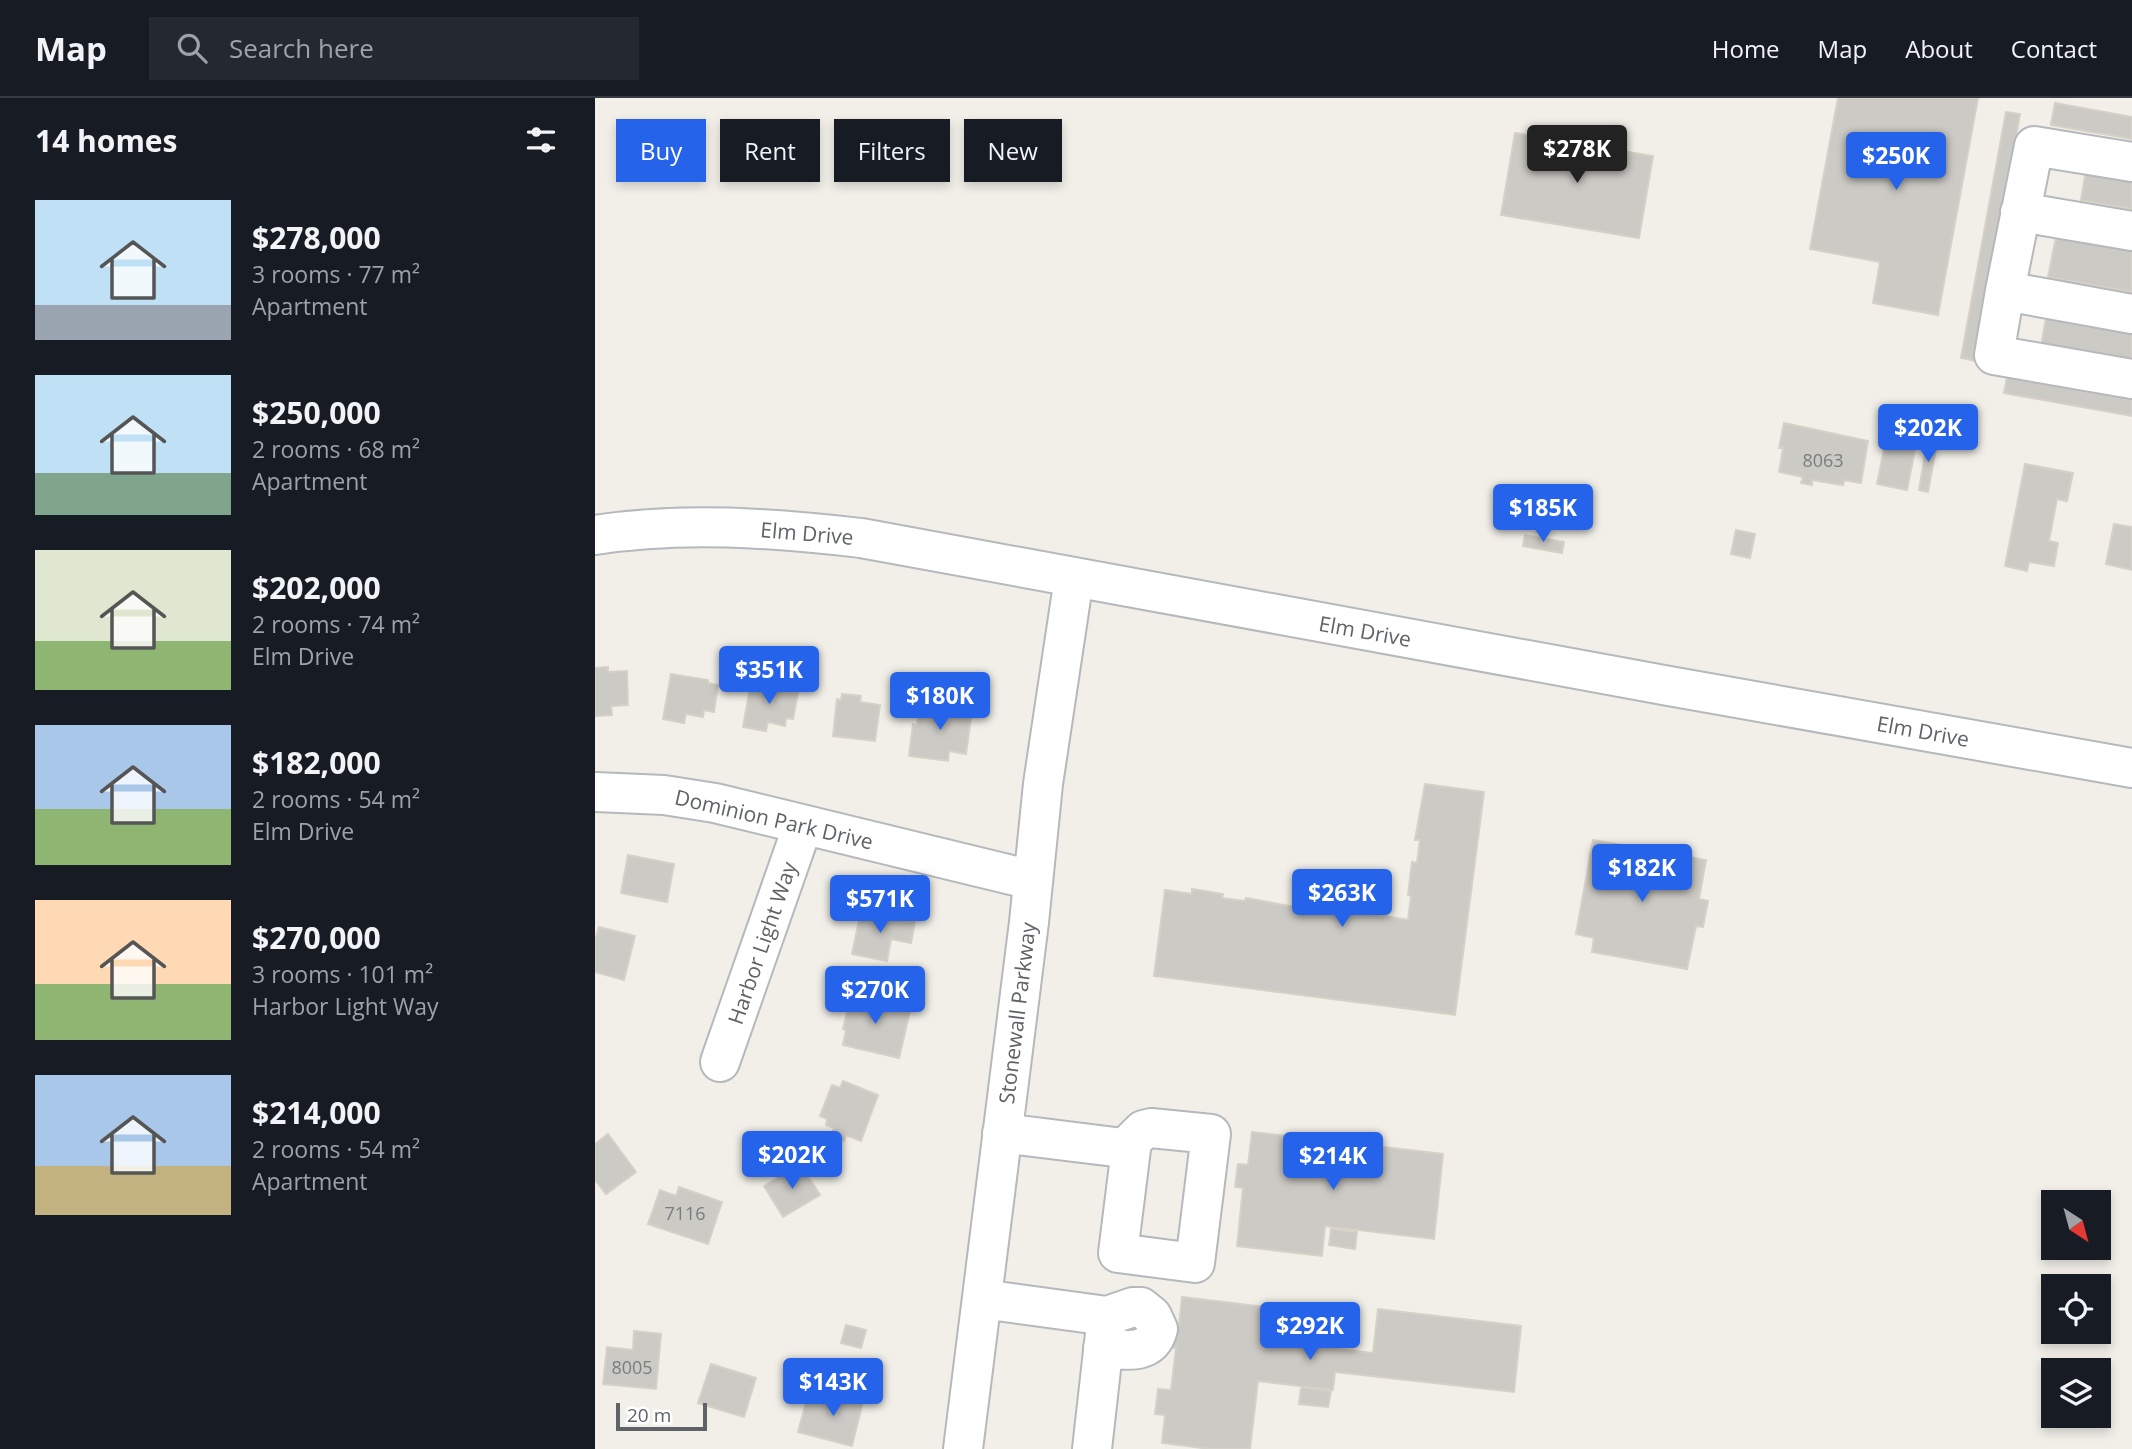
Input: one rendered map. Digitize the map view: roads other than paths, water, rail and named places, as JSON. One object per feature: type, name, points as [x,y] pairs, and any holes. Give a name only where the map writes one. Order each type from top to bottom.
[{"type":"street","points":[[2132,162],[2034,146],[1994,355],[2132,379]]},
{"type":"street","points":[[2020,212],[2132,231]]},
{"type":"street","points":[[2005,291],[2132,314]]},
{"type":"street","name":"Elm Drive","points":[[595,535],[696,527],[779,529],[861,538],[2132,768]]},
{"type":"street","name":"Stonewall Parkway","points":[[963,1449],[1043,784],[1074,578]]},
{"type":"street","name":"Dominion Park Drive","points":[[595,792],[664,795],[702,801],[1032,880]]},
{"type":"street","name":"Harbor Light Way","points":[[720,1062],[803,825]]},
{"type":"street","points":[[1002,1133],[1131,1149]]},
{"type":"street","points":[[982,1299],[1105,1332],[1092,1449]]}]
